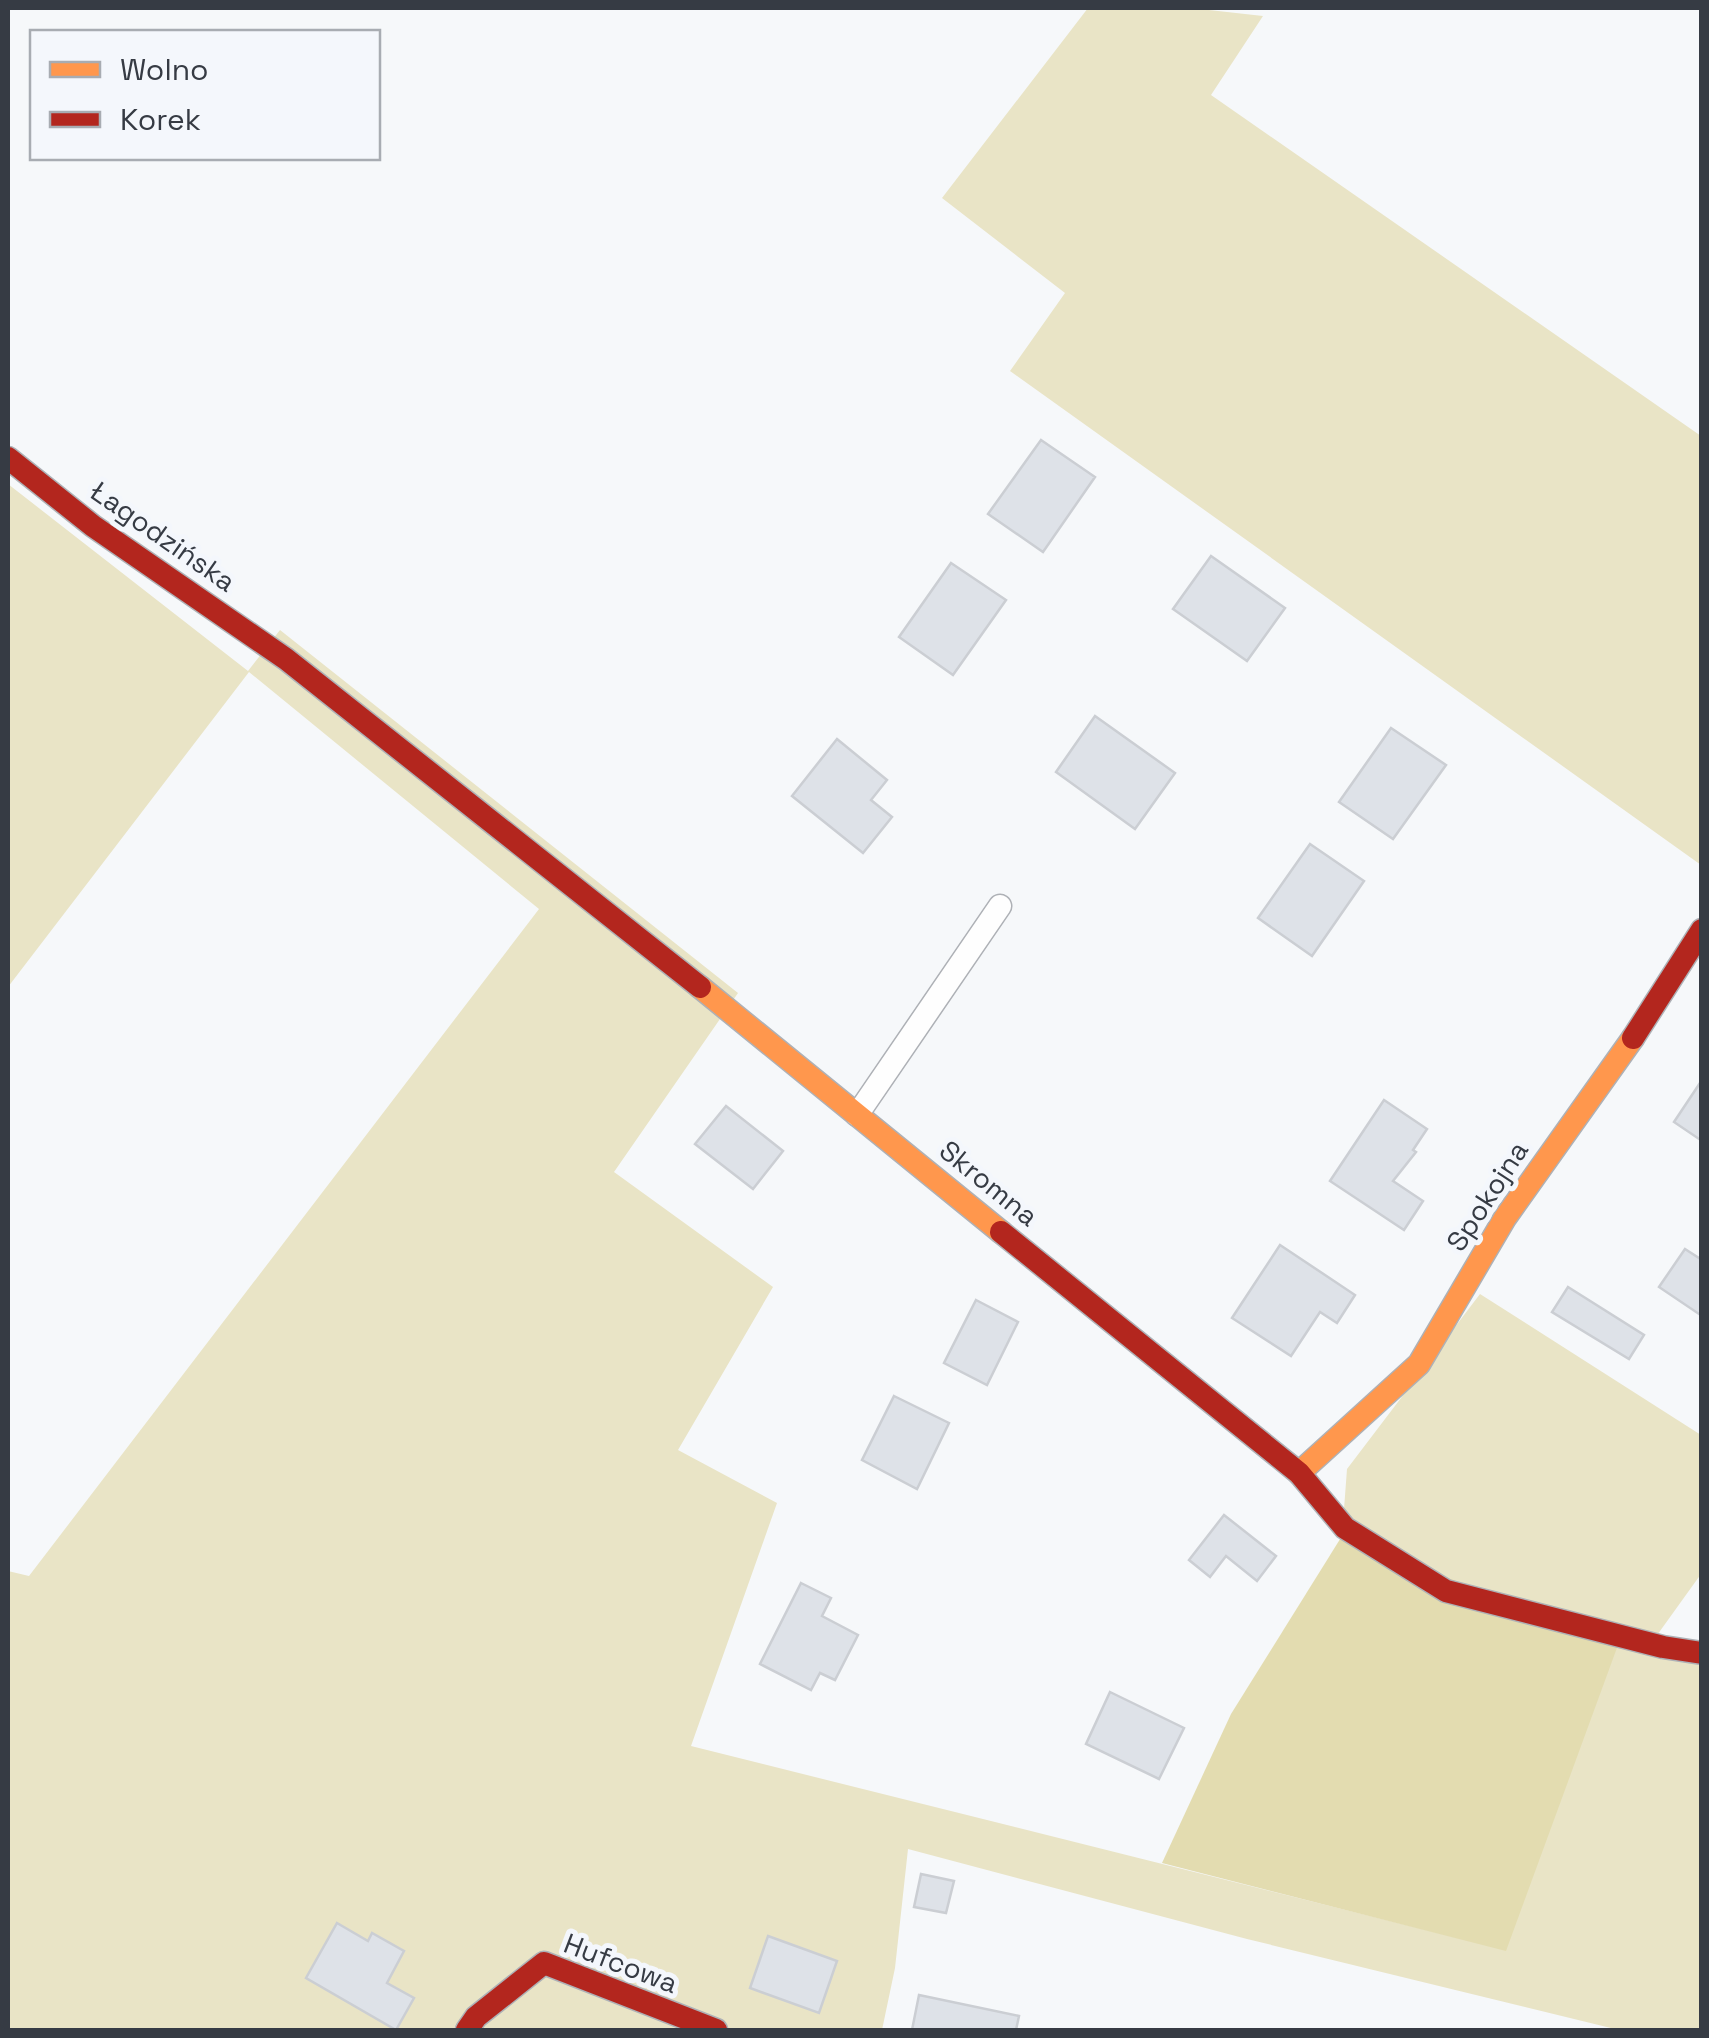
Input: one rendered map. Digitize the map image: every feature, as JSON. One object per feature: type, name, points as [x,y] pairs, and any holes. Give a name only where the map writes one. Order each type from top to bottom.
[{"type":"street","name":"Łagodzińska","points":[[8,458],[94,526],[286,659]]},
{"type":"street","name":"Skromna","points":[[286,659],[582,892],[1299,1473],[1345,1528],[1446,1591],[1662,1647],[1702,1653]]},
{"type":"street","name":"Spokojna","points":[[1299,1473],[1420,1364],[1505,1218],[1662,997],[1702,930]]},
{"type":"street","name":"Hufcowa","points":[[468,2030],[476,2016],[544,1963],[716,2030]]},
{"type":"lane","points":[[857,1114],[1000,906]]},
{"type":"shaded area","points":[[1088,8],[1191,8],[1263,16],[1211,95],[1701,436],[1701,865],[1010,371],[1065,293],[942,198]]},
{"type":"shaded area","points":[[8,484],[248,671],[280,630],[738,993],[614,1172],[773,1287],[678,1450],[777,1503],[691,1746],[1506,1950],[1342,1536],[1347,1469],[1480,1294],[1701,1435],[1701,1574],[1655,1638],[1701,1648],[1701,2030],[1619,2030],[1247,1939],[908,1849],[895,1968],[882,2030],[8,2030],[8,1571],[29,1576],[539,909],[249,672],[8,987]]},
{"type":"shaded area","points":[[1342,1536],[1618,1645],[1506,1951],[1162,1863],[1231,1714]]},
{"type":"building","points":[[1041,440],[1095,477],[1043,552],[988,514]]},
{"type":"building","points":[[1211,556],[1285,608],[1247,661],[1173,609]]},
{"type":"building","points":[[951,563],[1006,600],[953,675],[899,637]]},
{"type":"building","points":[[1095,716],[1175,773],[1135,829],[1056,772]]},
{"type":"building","points":[[1391,728],[1446,765],[1393,839],[1339,802]]},
{"type":"building","points":[[837,739],[887,780],[871,800],[892,817],[863,853],[792,796]]},
{"type":"building","points":[[1310,844],[1364,881],[1312,956],[1258,918]]},
{"type":"building","points":[[1702,1080],[1702,1141],[1674,1122]]},
{"type":"building","points":[[1384,1100],[1427,1129],[1413,1150],[1416,1152],[1393,1181],[1423,1201],[1404,1230],[1330,1181]]},
{"type":"building","points":[[726,1106],[783,1151],[753,1189],[695,1144]]},
{"type":"building","points":[[1280,1245],[1355,1295],[1337,1323],[1320,1312],[1291,1356],[1232,1318]]},
{"type":"building","points":[[1685,1249],[1702,1260],[1702,1316],[1659,1287]]},
{"type":"building","points":[[1568,1287],[1644,1335],[1629,1359],[1552,1312]]},
{"type":"building","points":[[976,1300],[1018,1322],[987,1385],[944,1363]]},
{"type":"building","points":[[894,1396],[949,1423],[917,1489],[862,1460]]},
{"type":"building","points":[[1224,1515],[1276,1556],[1257,1581],[1226,1556],[1210,1577],[1189,1560]]},
{"type":"building","points":[[801,1583],[831,1598],[822,1616],[858,1635],[835,1680],[820,1673],[811,1690],[760,1664]]},
{"type":"building","points":[[1110,1692],[1184,1728],[1159,1779],[1086,1744]]},
{"type":"building","points":[[921,1874],[954,1881],[946,1913],[914,1907]]},
{"type":"building","points":[[337,1923],[368,1941],[372,1933],[404,1951],[387,1983],[414,1998],[396,2030],[306,1978]]},
{"type":"building","points":[[768,1936],[837,1961],[819,2013],[750,1988]]},
{"type":"building","points":[[919,1995],[1019,2016],[1016,2030],[912,2030]]},
{"type":"traffic: slow","points":[[700,987],[1001,1232]]},
{"type":"traffic: slow","points":[[1299,1473],[1419,1364],[1505,1218],[1633,1038]]},
{"type":"traffic: jam","points":[[8,458],[93,526],[286,659],[700,987]]},
{"type":"traffic: jam","points":[[1633,1038],[1702,930]]},
{"type":"traffic: jam","points":[[1001,1232],[1299,1473],[1345,1528],[1446,1591],[1663,1647],[1702,1653]]},
{"type":"traffic: jam","points":[[467,2030],[476,2017],[544,1963],[716,2030]]}]
